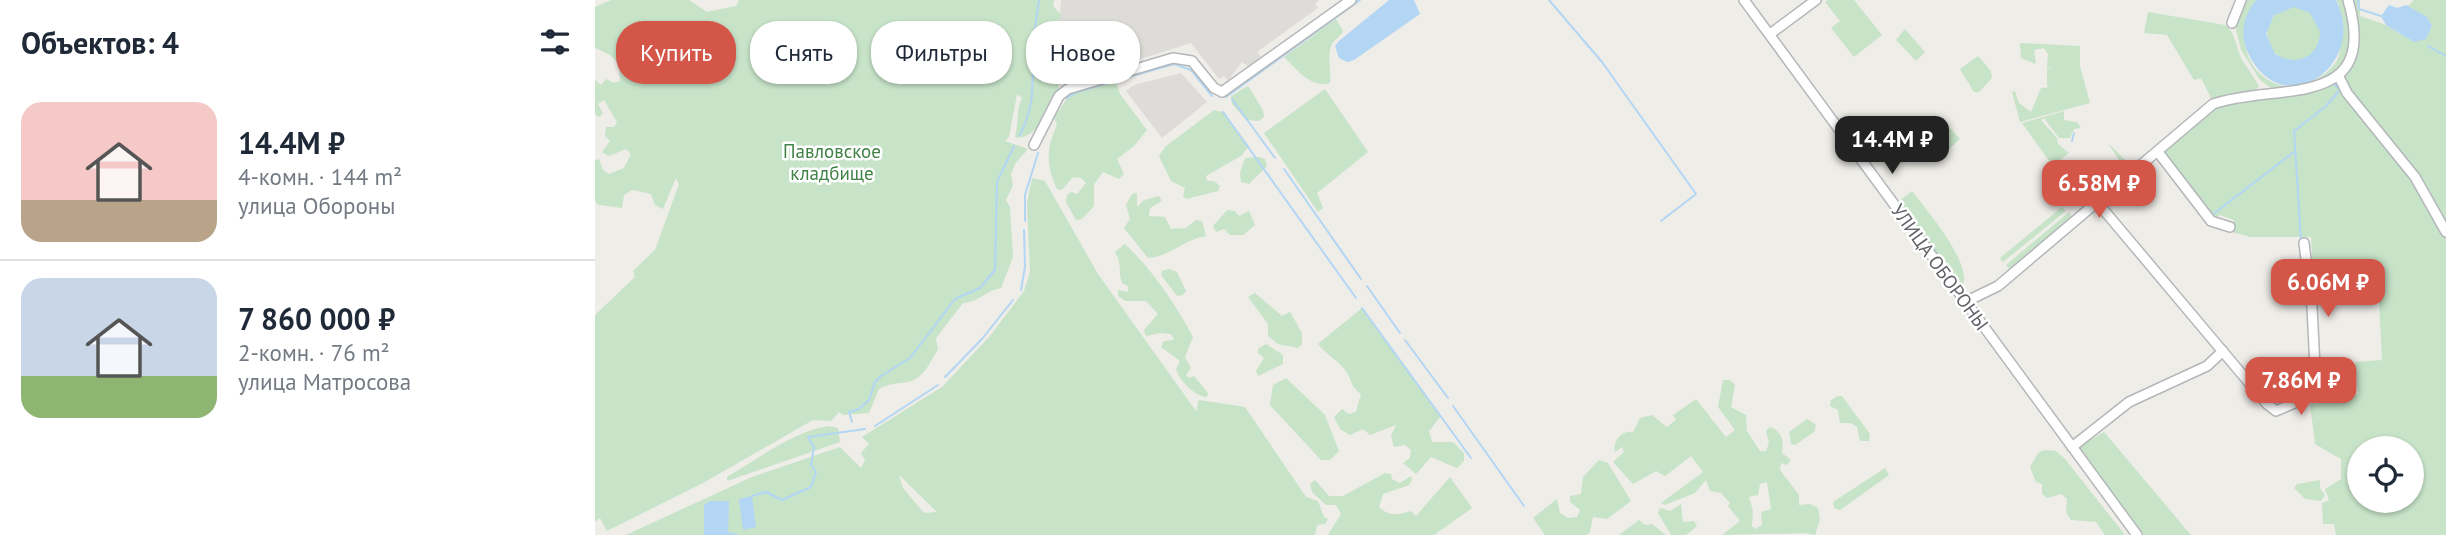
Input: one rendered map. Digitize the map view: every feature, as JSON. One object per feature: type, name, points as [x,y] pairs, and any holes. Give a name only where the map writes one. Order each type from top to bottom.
[{"type":"street","points":[[1034,145],[1059,96],[1067,89],[1173,58],[1192,61],[1214,88],[1222,92],[1351,0]]},
{"type":"street","name":"УЛИЦА ОБОРОНЫ","points":[[1744,0],[2137,535]]},
{"type":"street","points":[[1770,34],[1816,0]]},
{"type":"street","points":[[2231,23],[2241,0]]},
{"type":"street","points":[[1965,302],[1998,286],[2213,104],[2255,94],[2312,88],[2338,75],[2353,45],[2348,0]]},
{"type":"street","points":[[2338,75],[2347,93],[2415,177],[2446,232]]},
{"type":"street","points":[[2158,152],[2211,221],[2230,227]]},
{"type":"street","points":[[2097,202],[2267,404],[2276,411],[2308,397],[2316,387],[2312,307],[2304,243]]},
{"type":"street","points":[[2072,447],[2129,402],[2207,366],[2223,351]]},
{"type":"shaded area","points":[[1061,0],[1319,0],[1315,4],[1318,8],[1257,52],[1261,57],[1249,67],[1242,62],[1228,81],[1224,76],[1219,79],[1191,43],[1140,59],[1140,21],[1059,21]]},
{"type":"shaded area","points":[[1181,73],[1207,102],[1162,138],[1126,91],[1140,83]]},
{"type":"green space","name":"Павловское кладбище","points":[[611,0],[689,0],[707,12],[736,6],[739,0],[1054,0],[1053,6],[1061,15],[1059,20],[1055,21],[1026,21],[1026,84],[1058,84],[1059,90],[1042,121],[1030,134],[1023,137],[1015,137],[1022,98],[1017,94],[1009,137],[1005,141],[1028,149],[1015,164],[1011,174],[1013,185],[1006,200],[1010,207],[1013,257],[1001,288],[963,303],[936,338],[938,349],[922,374],[913,381],[879,389],[869,413],[843,415],[839,412],[831,421],[813,420],[703,483],[607,531],[600,518],[595,522],[595,315],[635,277],[633,271],[655,250],[679,184],[676,178],[663,209],[655,205],[651,194],[632,190],[624,195],[622,208],[599,205],[595,201],[595,160],[599,159],[603,170],[609,174],[624,168],[631,154],[626,149],[609,156],[602,152],[610,141],[605,136],[606,127],[614,127],[617,122],[604,100],[598,104],[603,113],[600,117],[595,115],[595,80],[601,85],[606,79],[616,84],[736,84],[736,21],[616,21],[616,61],[595,48],[595,7]]},
{"type":"green space","points":[[1854,0],[1882,35],[1854,57],[1831,28],[1840,21],[1825,2]]},
{"type":"green space","points":[[2244,0],[2256,0],[2249,11],[2246,24],[2246,49],[2257,71],[2267,79],[2280,85],[2297,86],[2315,80],[2330,69],[2339,55],[2341,43],[2339,5],[2336,0],[2345,0],[2352,39],[2346,58],[2335,74],[2326,81],[2275,91],[2260,80],[2241,50],[2235,26]]},
{"type":"green space","points":[[2351,0],[2360,0],[2360,16],[2386,25],[2414,42],[2426,38],[2432,26],[2427,17],[2407,7],[2414,0],[2446,0],[2446,535],[2336,535],[2334,524],[2323,524],[2322,503],[2329,500],[2325,489],[2341,479],[2341,459],[2315,444],[2310,404],[2327,402],[2326,395],[2358,394],[2355,362],[2382,360],[2377,264],[2313,268],[2311,237],[2250,237],[2232,232],[2234,220],[2220,215],[2214,220],[2161,152],[2215,105],[2320,90],[2334,84],[2341,92],[2345,88],[2342,75],[2352,56]]},
{"type":"green space","points":[[2294,7],[2313,15],[2321,34],[2313,53],[2294,61],[2275,53],[2267,34],[2275,15]]},
{"type":"green space","points":[[2148,12],[2225,25],[2232,32],[2241,58],[2259,86],[2254,92],[2212,100],[2201,78],[2194,80],[2167,35],[2144,33]]},
{"type":"green space","points":[[1336,19],[1343,31],[1330,49],[1330,83],[1311,81],[1284,57]]},
{"type":"green space","points":[[1905,29],[1925,52],[1916,61],[1896,40]]},
{"type":"green space","points":[[2020,43],[2080,46],[2080,66],[2090,103],[2020,122],[2012,92],[2015,91],[2019,103],[2031,112],[2041,88],[2050,87],[2047,86],[2047,69],[2052,68],[2047,68],[2048,54],[2044,48],[2034,50],[2036,64],[2021,58]]},
{"type":"green space","points":[[1978,56],[1991,71],[1992,78],[1979,92],[1974,92],[1960,69]]},
{"type":"green space","points":[[1117,84],[1120,94],[1147,130],[1134,146],[1117,159],[1124,174],[1119,179],[1103,172],[1094,184],[1094,206],[1082,219],[1076,220],[1066,202],[1067,195],[1071,192],[1077,194],[1086,183],[1081,178],[1073,177],[1062,190],[1057,189],[1049,157],[1057,125],[1054,118],[1070,94]]},
{"type":"green space","points":[[1248,86],[1263,110],[1264,117],[1259,121],[1246,120],[1232,104],[1231,96]]},
{"type":"green space","points":[[1325,89],[1368,152],[1317,193],[1323,208],[1318,212],[1264,133]]},
{"type":"green space","points":[[1214,110],[1223,112],[1249,146],[1241,156],[1206,176],[1207,181],[1214,181],[1220,186],[1218,191],[1186,199],[1183,196],[1185,188],[1171,181],[1159,156],[1166,146]]},
{"type":"green space","points":[[2064,111],[2064,120],[2077,122],[2081,128],[2074,129],[2070,138],[2059,138],[2044,118],[2041,120],[2057,138],[2058,144],[2069,153],[2054,164],[2060,176],[2022,123]]},
{"type":"green space","points":[[1947,125],[1960,139],[1938,159],[1925,145]]},
{"type":"green space","points":[[2108,143],[2132,167],[2131,171],[2124,163],[2078,201],[2075,197],[2119,160]]},
{"type":"green space","points":[[1245,158],[1265,159],[1267,166],[1249,184],[1241,182],[1240,173]]},
{"type":"green space","points":[[1032,178],[1045,181],[1098,274],[1196,411],[1199,400],[1245,407],[1306,497],[1318,501],[1324,517],[1328,519],[1325,524],[1317,525],[1315,535],[740,535],[728,533],[704,505],[705,535],[626,535],[752,477],[840,447],[861,468],[865,460],[861,453],[869,444],[862,437],[942,387],[990,336],[1024,291],[1030,272],[1027,204]],"holes":[[[899,475],[936,511],[924,513],[903,488]]]},
{"type":"green space","points":[[1912,191],[1955,252],[1964,277],[1962,287],[1956,275],[1951,275],[1898,202]]},
{"type":"green space","points":[[1137,193],[1137,207],[1144,200],[1159,196],[1162,201],[1150,208],[1149,216],[1165,217],[1171,229],[1186,228],[1196,220],[1202,221],[1206,236],[1163,255],[1148,258],[1124,228],[1130,219],[1126,205],[1132,194]]},
{"type":"green space","points":[[2062,207],[2066,211],[2003,262],[2000,258]]},
{"type":"green space","points":[[1227,210],[1235,211],[1239,216],[1249,211],[1255,225],[1243,235],[1230,235],[1224,229],[1216,232],[1213,226]]},
{"type":"green space","points":[[2069,212],[2073,218],[2012,270],[2009,269],[2006,265]]},
{"type":"green space","points":[[1125,244],[1163,288],[1193,337],[1185,357],[1191,368],[1186,375],[1189,378],[1194,376],[1208,393],[1207,397],[1192,391],[1176,369],[1180,361],[1161,347],[1164,341],[1174,340],[1171,334],[1146,336],[1144,330],[1158,314],[1146,301],[1125,301],[1118,296],[1118,290],[1128,292],[1128,286],[1122,283],[1115,252]]},
{"type":"green space","points":[[1169,269],[1177,272],[1186,291],[1183,295],[1177,296],[1161,275],[1162,271]]},
{"type":"green space","points":[[1255,293],[1282,316],[1290,312],[1302,333],[1302,344],[1298,348],[1278,344],[1268,336],[1268,324],[1248,297]]},
{"type":"green space","points":[[1362,308],[1441,416],[1429,431],[1432,442],[1453,442],[1464,453],[1464,461],[1457,468],[1431,457],[1416,474],[1403,463],[1410,458],[1411,450],[1405,445],[1394,447],[1391,436],[1396,425],[1370,435],[1363,429],[1350,435],[1340,429],[1334,417],[1342,409],[1349,414],[1356,412],[1361,394],[1343,368],[1318,344]]},
{"type":"green space","points":[[1266,344],[1283,355],[1283,364],[1258,376],[1256,371],[1264,358],[1258,353],[1258,349]]},
{"type":"green space","points":[[1286,378],[1325,415],[1339,451],[1330,460],[1321,460],[1270,405],[1273,385]]},
{"type":"green space","points":[[1723,380],[1730,380],[1735,385],[1731,407],[1746,415],[1747,431],[1760,451],[1766,451],[1769,443],[1766,431],[1770,427],[1780,434],[1782,453],[1791,460],[1787,465],[1781,463],[1780,470],[1799,495],[1799,505],[1810,504],[1818,508],[1820,519],[1815,535],[1722,535],[1740,521],[1721,493],[1710,491],[1706,480],[1695,493],[1665,505],[1661,503],[1703,472],[1691,456],[1665,476],[1656,471],[1633,484],[1613,462],[1624,452],[1622,447],[1615,452],[1616,440],[1625,433],[1633,432],[1640,418],[1652,415],[1667,427],[1676,420],[1673,415],[1696,399],[1726,437],[1735,430],[1718,407]],"holes":[[[1767,482],[1771,509],[1761,512],[1762,525],[1755,529],[1752,526],[1753,511],[1749,497],[1758,495],[1760,484]]]},
{"type":"green space","points":[[1842,396],[1870,434],[1869,441],[1860,441],[1857,427],[1851,423],[1840,423],[1838,410],[1830,406],[1831,400]]},
{"type":"green space","points":[[1807,419],[1816,425],[1814,432],[1795,445],[1791,444],[1789,432]]},
{"type":"green space","points":[[828,426],[838,428],[840,442],[727,481],[727,477],[788,440]]},
{"type":"green space","points":[[2104,432],[2191,535],[2143,535],[2078,448]]},
{"type":"green space","points":[[2056,451],[2065,459],[2125,535],[2105,535],[2096,522],[2071,520],[2066,512],[2067,499],[2061,494],[2047,498],[2042,494],[2042,484],[2036,482],[2030,467],[2039,452]]},
{"type":"green space","points":[[1599,460],[1608,463],[1631,501],[1607,519],[1593,517],[1590,532],[1586,535],[1545,535],[1533,518],[1557,499],[1560,513],[1568,518],[1577,517],[1580,510],[1570,502],[1570,496],[1581,494],[1583,477]]},
{"type":"green space","points":[[1885,468],[1889,475],[1840,510],[1834,508],[1833,502]]},
{"type":"green space","points":[[1385,473],[1391,474],[1392,479],[1400,483],[1411,476],[1412,480],[1409,485],[1383,494],[1379,507],[1390,514],[1411,511],[1416,516],[1450,477],[1472,508],[1434,535],[1328,535],[1341,514],[1336,505],[1326,505],[1312,492],[1310,484],[1315,480],[1329,496],[1343,496]]},
{"type":"green space","points":[[2320,480],[2320,488],[2325,495],[2321,501],[2305,499],[2294,488],[2297,484]]},
{"type":"green space","points":[[1681,504],[1683,522],[1694,521],[1697,526],[1686,535],[1671,535],[1658,513],[1660,508],[1670,511]]},
{"type":"green space","points":[[1639,520],[1645,525],[1652,524],[1666,535],[1619,535]]},
{"type":"water","points":[[1389,0],[1414,0],[1420,14],[1354,60],[1347,62],[1339,58],[1335,46],[1339,41]]},
{"type":"water","points":[[2256,0],[2336,0],[2343,24],[2341,45],[2332,64],[2318,77],[2301,85],[2282,85],[2264,75],[2249,55],[2244,41],[2245,19]],"holes":[[[2294,7],[2310,13],[2320,32],[2319,41],[2311,54],[2298,60],[2275,54],[2266,34],[2274,15]]]},
{"type":"water","points":[[2389,5],[2397,8],[2406,5],[2427,17],[2432,26],[2426,39],[2414,42],[2386,25],[2381,16]]},
{"type":"water","points":[[752,496],[756,527],[743,530],[739,499]]},
{"type":"water","points":[[710,501],[729,501],[728,532],[740,535],[704,535],[704,505]]},
{"type":"waterway","points":[[1020,135],[1031,103],[1033,43],[1039,0]]},
{"type":"waterway","points":[[1226,97],[1360,0]]},
{"type":"waterway","points":[[1549,0],[1602,62],[1696,194],[1661,221]]},
{"type":"waterway","points":[[2358,0],[2359,9],[2381,16]]},
{"type":"waterway","points":[[2428,46],[2446,56]]},
{"type":"waterway","points":[[1066,98],[1077,92],[1174,64],[1191,70],[1212,96]]},
{"type":"waterway","points":[[2301,241],[2294,131],[2326,106],[2340,90],[2334,84]]},
{"type":"waterway","points":[[1232,99],[1275,158]]},
{"type":"waterway","points":[[1223,112],[1356,298]]},
{"type":"waterway","points":[[2072,141],[2074,133]]},
{"type":"waterway","points":[[852,422],[849,412],[859,409],[869,400],[875,382],[910,358],[955,299],[980,288],[995,270],[997,182],[1014,146]]},
{"type":"waterway","points":[[2212,215],[2294,152]]},
{"type":"waterway","points":[[1025,221],[1025,195],[1038,153]]},
{"type":"waterway","points":[[1284,169],[1361,279]]},
{"type":"waterway","points":[[1021,290],[1025,267],[1024,230]]},
{"type":"waterway","points":[[1367,286],[1400,333]]},
{"type":"waterway","points":[[945,377],[982,339],[1013,300]]},
{"type":"waterway","points":[[1362,308],[1471,458]]},
{"type":"waterway","points":[[1405,340],[1448,398]]},
{"type":"waterway","points":[[875,426],[938,385]]},
{"type":"waterway","points":[[1453,406],[1524,506]]},
{"type":"waterway","points":[[752,496],[766,492],[782,500],[811,487],[816,472],[811,465],[814,447],[808,437],[865,429]]}]
